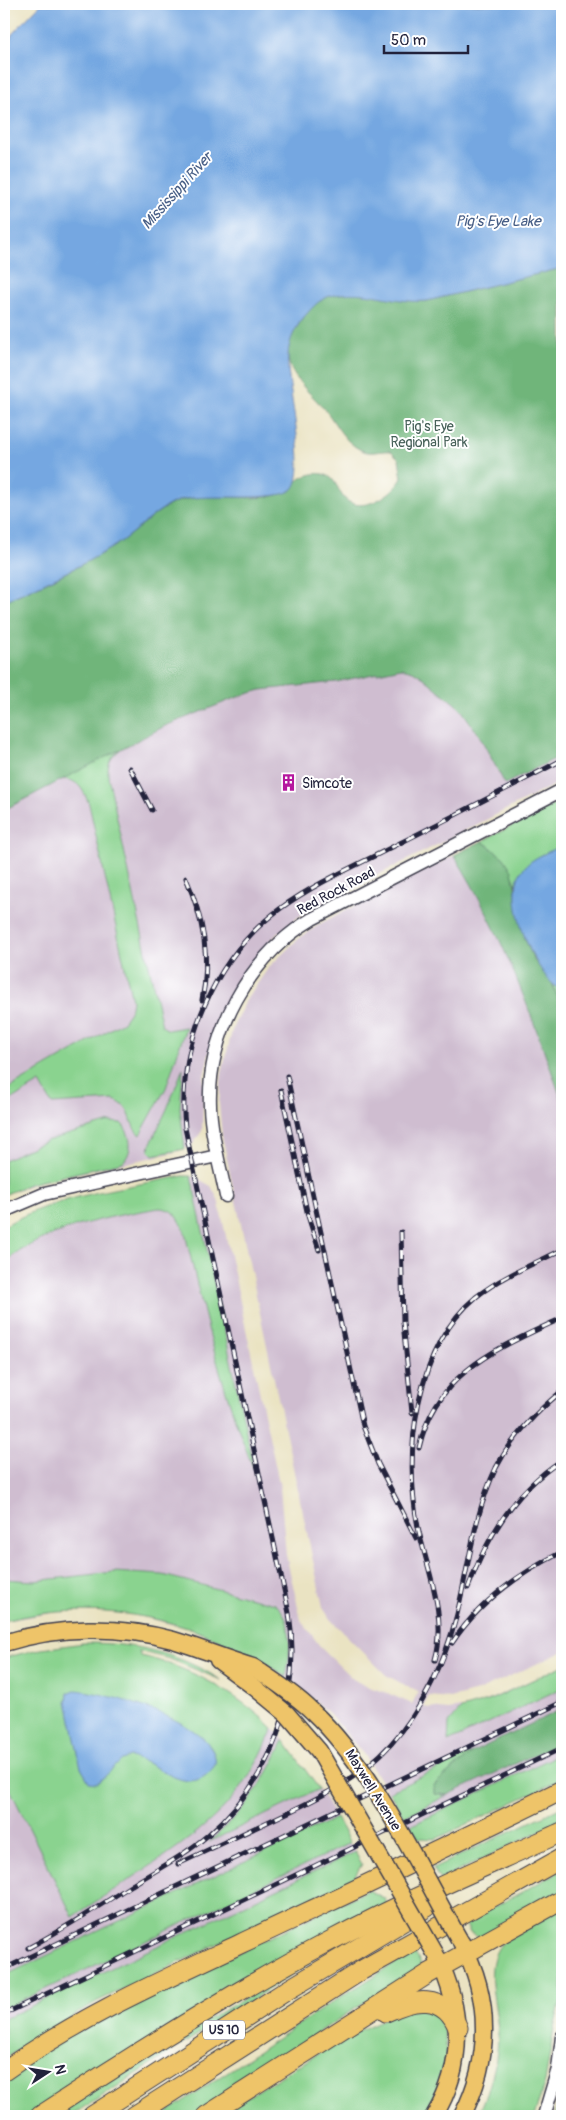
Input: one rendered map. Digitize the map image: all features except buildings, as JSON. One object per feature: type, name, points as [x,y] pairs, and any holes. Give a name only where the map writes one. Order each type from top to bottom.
[{"type":"highway","points":[[4,2070],[51,2039],[101,2010],[416,1862],[562,1790]]},
{"type":"highway","points":[[40,2116],[148,2047],[326,1943],[456,1879],[562,1832]]},
{"type":"highway","name":"US 10","points":[[92,2116],[214,2036],[342,1957],[562,1832]]},
{"type":"highway","name":"US 10","points":[[134,2116],[362,1970],[562,1858]]},
{"type":"highway","points":[[206,2116],[306,2051],[438,1960],[463,1946],[562,1900]]},
{"type":"highway","points":[[306,2051],[413,2000],[424,2000],[437,2005],[452,2018],[458,2028]]},
{"type":"main road","name":"Maxwell Avenue","points":[[4,1643],[48,1633],[106,1629],[162,1638],[253,1667],[257,1679],[319,1751],[381,1877],[438,1960],[453,2000],[458,2028],[457,2052],[452,2076],[434,2116]]},
{"type":"main road","name":"Maxwell Avenue","points":[[257,1679],[306,1705],[341,1742],[367,1777],[463,1946],[479,1986],[485,2033],[480,2072],[462,2116]]},
{"type":"street","name":"Red Rock Road","points":[[226,1196],[217,1156],[210,1104],[212,1074],[217,1048],[232,1009],[265,959],[289,935],[312,919],[562,790]]},
{"type":"street","points":[[4,1211],[44,1194],[217,1156]]},
{"type":"street","points":[[544,2116],[556,2076],[562,2037]]},
{"type":"shaded area","points":[[458,564],[510,781],[562,755],[562,781],[315,907],[297,918],[273,938],[239,982],[214,1031],[204,1076],[202,1131],[192,1145],[176,1152],[36,1183],[4,1195],[4,800]]},
{"type":"shaded area","points":[[520,822],[541,972],[562,991],[562,1652],[478,1691],[451,1698],[429,1696],[423,1707],[448,1710],[475,1706],[562,1666],[562,1753],[410,1826],[364,1755],[329,1713],[293,1681],[237,1647],[187,1628],[123,1612],[64,1611],[4,1621],[4,1226],[53,1203],[183,1176],[195,1177],[211,1186],[218,1199],[280,1487],[286,1555],[301,1620],[322,1649],[353,1679],[365,1686],[385,1692],[412,1704],[418,1692],[386,1675],[330,1619],[323,1607],[222,1136],[219,1104],[222,1072],[233,1027],[246,1000],[269,967],[298,939],[323,922]]},
{"type":"shaded area","points":[[273,1728],[284,1740],[268,1774],[245,1808],[211,1841],[319,1789],[336,1818],[4,1976],[4,1757],[80,1911],[171,1851],[218,1812],[235,1795],[253,1770]]},
{"type":"shaded area","points":[[350,1843],[355,1852],[4,2019],[4,2009]]},
{"type":"green space","name":"Pig's Eye Regional Park","points":[[562,268],[562,755],[505,784],[479,735],[460,708],[424,678],[413,671],[401,668],[336,682],[261,690],[243,695],[165,726],[4,810],[4,601],[89,561],[116,545],[167,506],[187,499],[201,497],[259,498],[271,496],[286,492],[303,477],[312,474],[323,474],[335,482],[340,493],[352,503],[360,505],[377,501],[392,490],[402,478],[399,459],[391,451],[372,452],[355,447],[341,433],[326,411],[294,374],[289,364],[290,341],[307,313],[319,301],[331,295],[358,293],[427,301]]},
{"type":"green space","points":[[125,746],[112,758],[108,776],[162,1026],[168,1030],[186,1027],[166,1088],[140,1135],[136,1132],[128,1112],[121,1103],[114,1100],[52,1104],[40,1083],[4,1104],[4,1091],[123,1022],[130,1012],[132,1000],[89,804],[75,782],[59,780]]},
{"type":"green space","points":[[562,800],[562,845],[539,857],[527,866],[522,872],[517,890],[513,874],[505,862],[482,841]]},
{"type":"green space","points":[[482,841],[504,858],[512,871],[525,939],[534,960],[552,983],[562,1010],[562,1101],[515,975],[487,914],[454,855]]},
{"type":"green space","points":[[552,983],[562,991],[562,1010]]},
{"type":"green space","points":[[183,1068],[180,1109],[185,1149],[153,1155],[149,1151],[150,1145]]},
{"type":"green space","points":[[110,1122],[121,1123],[129,1137],[129,1153],[123,1162],[29,1184],[4,1195],[4,1160],[46,1141]]},
{"type":"green space","points":[[191,1176],[255,1472],[224,1384],[185,1233],[179,1219],[173,1212],[159,1208],[119,1215],[77,1226],[56,1233],[19,1251],[4,1263],[4,1226],[24,1215],[91,1194]]},
{"type":"green space","points":[[114,1572],[163,1575],[275,1604],[286,1618],[290,1638],[286,1677],[254,1657],[221,1641],[151,1618],[77,1611],[41,1614],[4,1621],[4,1579],[34,1581]]},
{"type":"green space","points":[[83,1643],[138,1647],[188,1662],[221,1680],[170,1659],[138,1651],[141,1656],[178,1667],[212,1683],[244,1703],[273,1728],[247,1779],[219,1813],[180,1845],[73,1917],[4,1777],[4,1658],[35,1650]]},
{"type":"green space","points":[[562,1666],[562,1688],[448,1742],[449,1723],[461,1709],[488,1701]]},
{"type":"green space","points":[[562,1709],[562,1742],[448,1795],[434,1794],[434,1785],[473,1752]]},
{"type":"green space","points":[[284,1740],[319,1789],[209,1842],[233,1820],[253,1796]]},
{"type":"green space","points":[[473,1752],[434,1785],[442,1796],[448,1795],[404,1817],[389,1792]]},
{"type":"green space","points":[[562,1753],[562,1779],[436,1839],[418,1838],[410,1826]]},
{"type":"green space","points":[[562,1807],[562,1820],[440,1880],[433,1868]]},
{"type":"green space","points":[[336,1818],[350,1843],[4,2009],[4,1976]]},
{"type":"green space","points":[[355,1852],[362,1864],[353,1879],[96,2002],[4,2059],[4,2019]]},
{"type":"green space","points":[[562,1870],[562,1892],[481,1939],[470,1933],[465,1923]]},
{"type":"green space","points":[[368,1890],[384,1898],[388,1906],[129,2052],[30,2116],[4,2116],[4,2076],[65,2036]]},
{"type":"green space","points":[[562,1906],[562,1998],[555,2023],[545,2082],[534,2116],[478,2116],[492,2078],[496,2058],[498,2026],[492,1975],[496,1952],[508,1937]]},
{"type":"green space","points":[[414,1952],[420,1962],[421,1969],[348,2013],[191,2116],[161,2116],[337,1999]]},
{"type":"green space","points":[[325,1953],[71,2116],[53,2116],[168,2042]]},
{"type":"green space","points":[[414,2005],[431,2010],[438,2015],[446,2042],[445,2065],[440,2086],[425,2116],[216,2116],[347,2036]]},
{"type":"green space","points":[[562,2089],[562,2116],[554,2116]]},
{"type":"water","points":[[41,4],[562,4],[562,268],[427,301],[403,300],[356,293],[330,296],[322,300],[313,307],[298,325],[291,339],[288,355],[299,464],[298,479],[293,489],[273,496],[192,498],[172,503],[116,545],[61,575],[4,601],[4,56],[12,34]]},
{"type":"water","points":[[562,845],[562,991],[551,983],[532,953],[518,916],[516,897],[517,881],[523,869],[536,858]]},
{"type":"water","points":[[75,1690],[135,1704],[182,1724],[201,1736],[213,1750],[215,1765],[205,1776],[195,1780],[185,1780],[130,1757],[122,1760],[100,1781],[96,1783],[89,1782],[81,1768],[67,1701],[68,1693]]},
{"type":"railway","points":[[28,1948],[68,1926],[171,1862],[208,1835],[230,1813],[249,1789],[265,1762],[277,1734],[286,1705],[291,1675],[292,1644],[289,1613],[185,1128],[184,1097],[187,1066],[194,1035],[204,1006],[236,952],[257,928],[281,908],[324,882],[562,760]]},
{"type":"railway","points":[[130,768],[152,810]]},
{"type":"railway","points":[[186,878],[197,908],[204,938],[206,968],[202,1000]]},
{"type":"railway","points":[[287,1076],[363,1426],[378,1464],[416,1538]]},
{"type":"railway","points":[[281,1090],[308,1216],[319,1250]]},
{"type":"railway","points":[[401,1232],[403,1322],[412,1413]]},
{"type":"railway","points":[[435,1660],[438,1643],[438,1609],[418,1527],[412,1467],[418,1403],[427,1373],[439,1344],[455,1318],[476,1297],[507,1277],[562,1250]]},
{"type":"railway","points":[[419,1448],[427,1422],[440,1399],[455,1381],[473,1365],[494,1352],[562,1318]]},
{"type":"railway","points":[[178,1864],[290,1812],[336,1788],[379,1757],[403,1730],[432,1683],[447,1648],[457,1614],[477,1521],[488,1485],[509,1446],[525,1426],[562,1391]]},
{"type":"railway","points":[[468,1588],[484,1550],[504,1516],[530,1485],[562,1460]]},
{"type":"railway","points":[[452,1643],[474,1615],[501,1590],[530,1570],[562,1552]]},
{"type":"railway","points":[[4,1969],[562,1702]]},
{"type":"railway","points":[[4,2014],[562,1748]]},
{"type":"place","name":"Simcote","points":[[288,783]]},
{"type":"water label","name":"Mississippi River","points":[[177,191]]},
{"type":"water label","name":"Pig's Eye Lake","points":[[498,221]]}]
